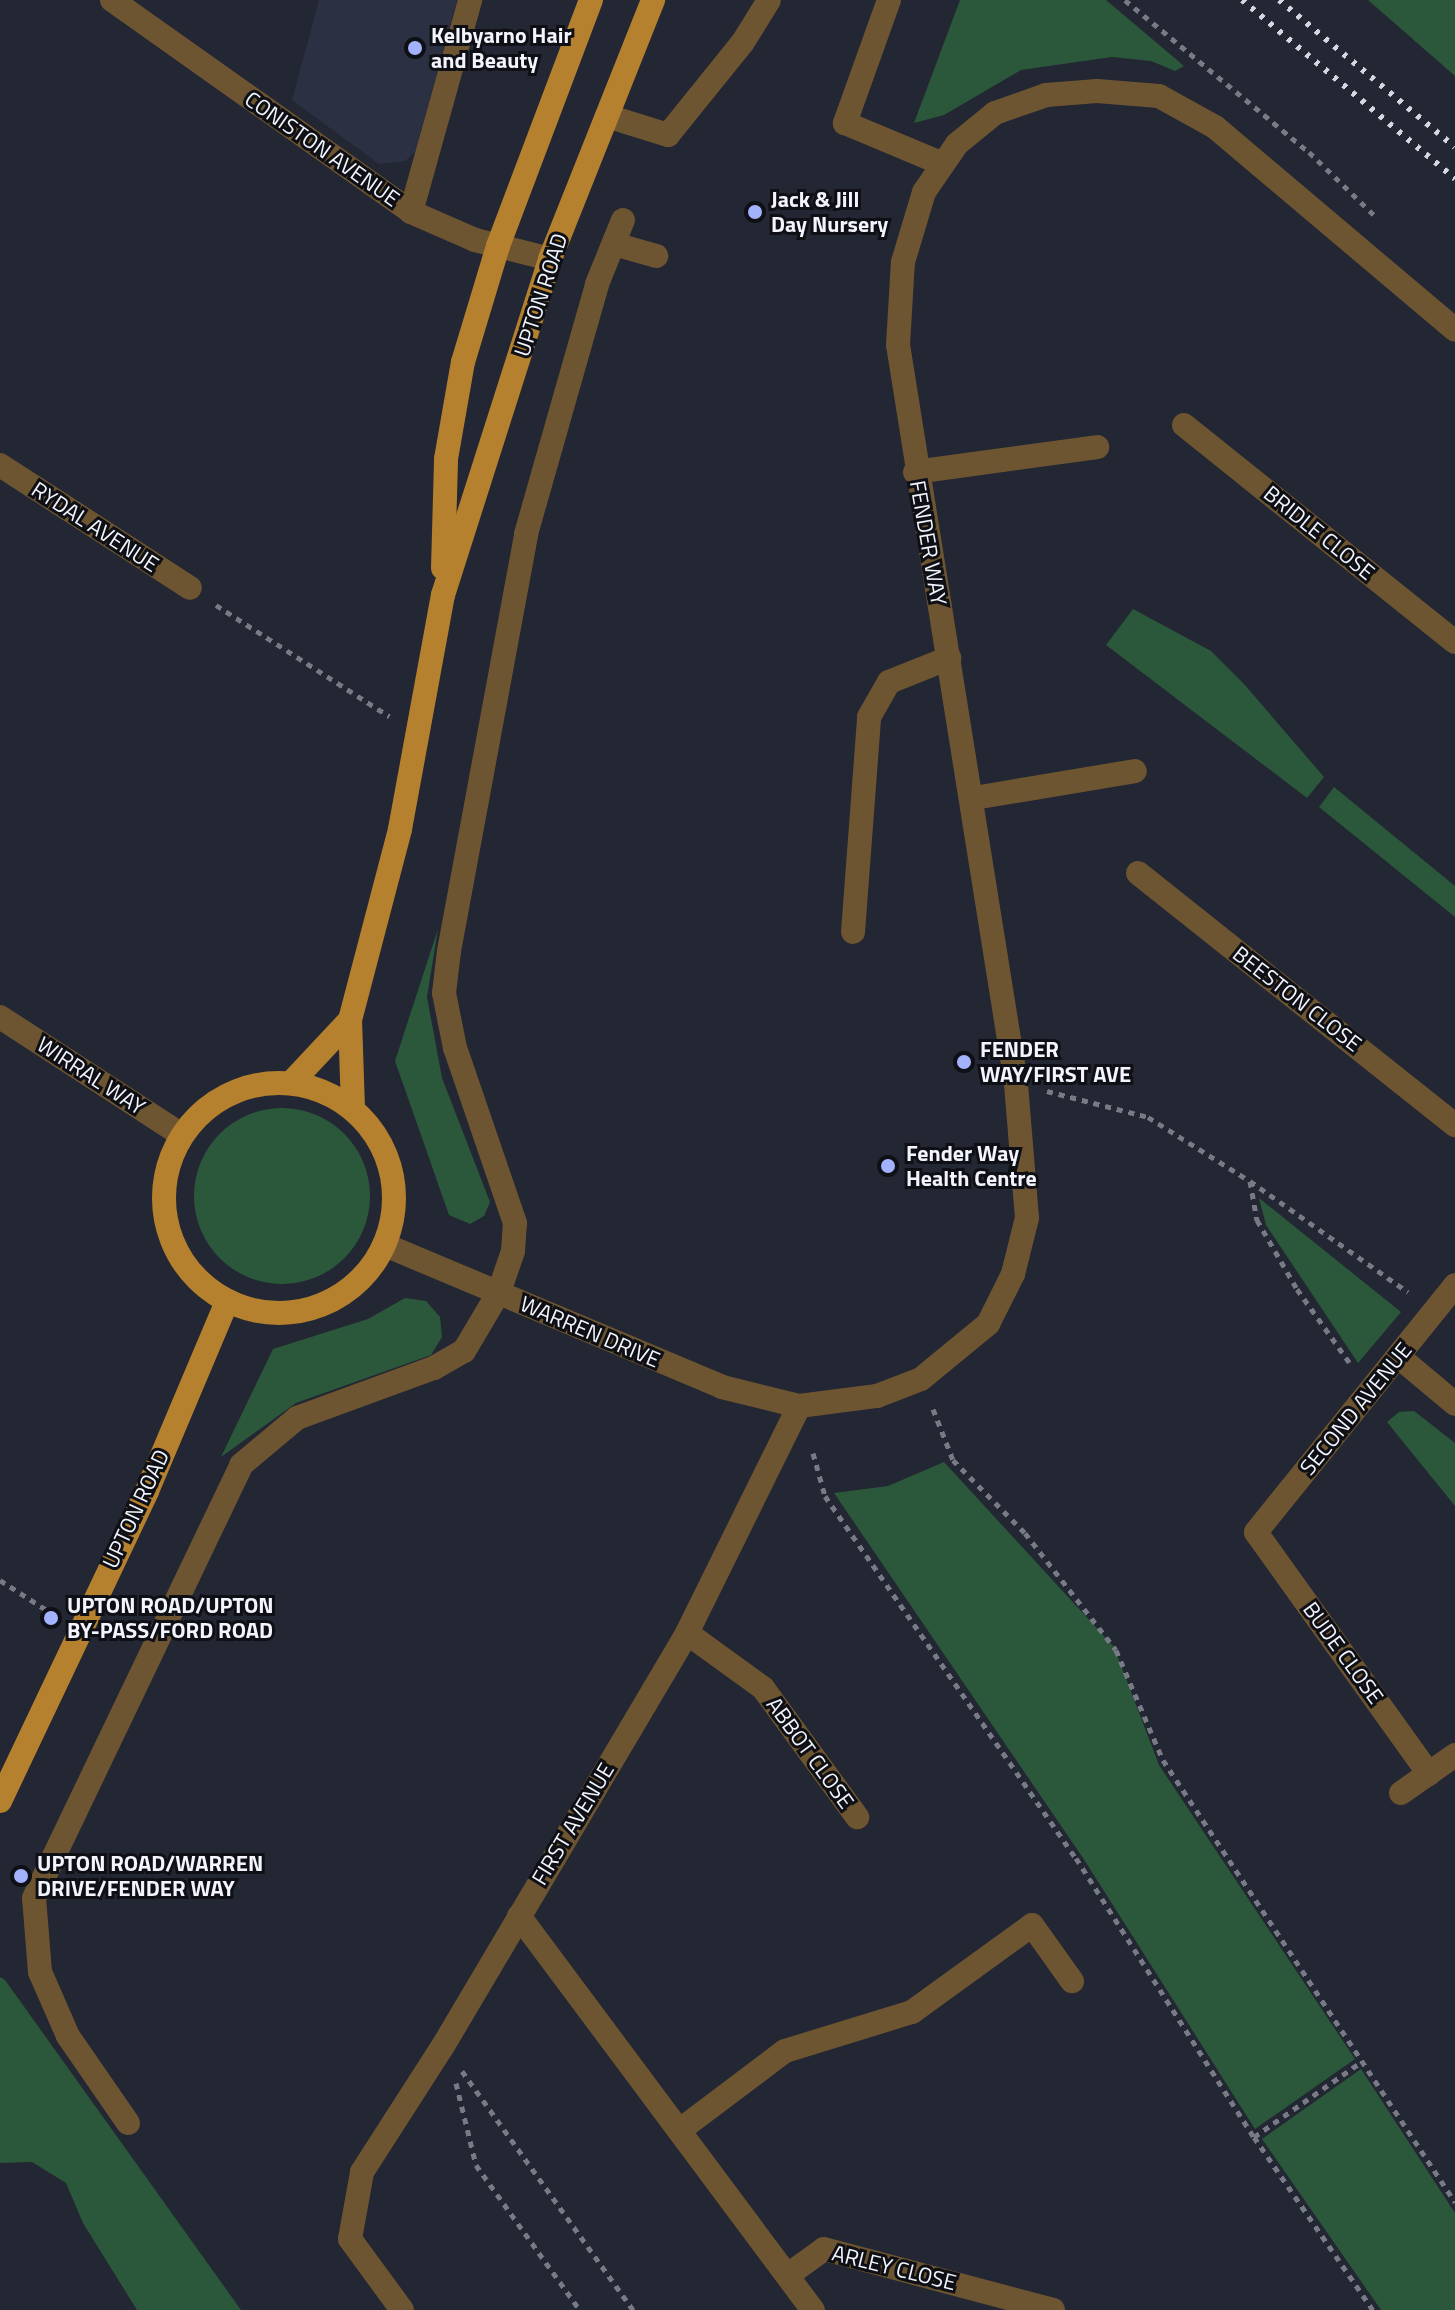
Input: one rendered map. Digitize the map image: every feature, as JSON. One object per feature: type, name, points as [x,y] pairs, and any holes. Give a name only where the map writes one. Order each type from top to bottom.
[{"type":"main road","name":"UPTON ROAD","points":[[443,595],[446,459],[463,362],[498,246],[591,0]]},
{"type":"main road","name":"UPTON ROAD","points":[[353,1109],[350,1020],[400,829],[443,595],[550,259],[653,0]]},
{"type":"main road","name":"UPTON ROAD","points":[[291,1083],[350,1020]]},
{"type":"main road","points":[[291,1083],[324,1091],[353,1109],[378,1137],[392,1172],[394,1209],[385,1245],[364,1276],[335,1299],[300,1312],[263,1313],[227,1302],[195,1279],[170,1235],[164,1210],[166,1171],[182,1135],[229,1094],[259,1084],[291,1083]]},
{"type":"main road","name":"UPTON ROAD","points":[[0,1801],[147,1491],[227,1302]]},
{"type":"street","name":"CONISTON AVENUE","points":[[112,0],[411,212],[498,246],[550,259]]},
{"type":"street","points":[[411,212],[470,0]]},
{"type":"street","points":[[607,116],[668,135],[743,42],[769,0]]},
{"type":"street","points":[[889,0],[845,123],[943,164]]},
{"type":"street","name":"FENDER WAY","points":[[799,1406],[877,1396],[921,1379],[988,1324],[1013,1274],[1027,1218],[1016,1083],[974,798],[915,472],[898,345],[903,262],[924,192],[957,144],[995,113],[1046,95],[1097,91],[1159,96],[1215,127],[1455,330]]},
{"type":"street","points":[[128,2123],[68,2036],[40,1972],[34,1898],[241,1465],[297,1418],[434,1368],[464,1351],[499,1292],[515,1223],[455,1048],[444,993],[449,951],[526,534],[597,284],[623,220]]},
{"type":"street","points":[[614,244],[656,256]]},
{"type":"street","name":"BRIDLE CLOSE","points":[[1184,425],[1455,642]]},
{"type":"street","points":[[915,472],[1097,447]]},
{"type":"street","name":"RYDAL AVENUE","points":[[0,465],[190,588]]},
{"type":"street","points":[[853,932],[869,717],[889,682],[949,658]]},
{"type":"street","points":[[974,798],[1135,771]]},
{"type":"street","name":"BEESTON CLOSE","points":[[1138,873],[1455,1125]]},
{"type":"street","name":"WIRRAL WAY","points":[[0,1017],[182,1135]]},
{"type":"street","name":"WARREN DRIVE","points":[[385,1245],[722,1387],[799,1406]]},
{"type":"street","name":"SECOND AVENUE","points":[[1256,1532],[1455,1285]]},
{"type":"street","points":[[1399,1357],[1455,1404]]},
{"type":"street","name":"FIRST AVENUE","points":[[402,2310],[350,2239],[362,2172],[443,2046],[687,1633],[799,1406]]},
{"type":"street","name":"BUDE CLOSE","points":[[1256,1532],[1429,1774]]},
{"type":"street","name":"ABBOT CLOSE","points":[[687,1633],[763,1688],[857,1817]]},
{"type":"street","points":[[1401,1793],[1455,1755]]},
{"type":"street","points":[[519,1916],[813,2310]]},
{"type":"street","points":[[680,2130],[785,2051],[912,2012],[1032,1925],[1072,1981]]},
{"type":"street","name":"ARLEY CLOSE","points":[[788,2275],[824,2249],[1053,2310]]},
{"type":"path","points":[[1125,0],[1309,152],[1384,225]]},
{"type":"path","points":[[190,588],[417,734]]},
{"type":"path","points":[[1016,1083],[1148,1117],[1250,1181],[1435,1311]]},
{"type":"path","points":[[1250,1181],[1264,1232],[1297,1289],[1371,1393]]},
{"type":"path","points":[[921,1379],[953,1460],[1025,1533],[1116,1650],[1163,1760],[1455,2202]]},
{"type":"path","points":[[799,1406],[825,1496],[1076,1858],[1254,2137],[1373,2310]]},
{"type":"path","points":[[0,1580],[79,1631]]},
{"type":"path","points":[[443,2046],[476,2165],[580,2310]]},
{"type":"path","points":[[443,2046],[633,2310]]},
{"type":"path","points":[[1254,2137],[1362,2062]]},
{"type":"shaded area","points":[[319,0],[457,0],[415,152],[405,161],[379,164],[292,100]]},
{"type":"green space","points":[[960,0],[1106,0],[1184,66],[1175,71],[1151,61],[1112,57],[1021,70],[944,115],[914,123]]},
{"type":"green space","points":[[1368,0],[1455,0],[1455,76]]},
{"type":"green space","points":[[1133,609],[1211,651],[1244,684],[1324,777],[1307,798],[1106,645]]},
{"type":"green space","points":[[1334,787],[1455,886],[1455,917],[1319,807]]},
{"type":"green space","points":[[438,929],[427,997],[442,1078],[490,1202],[484,1216],[470,1224],[449,1215],[395,1061]]},
{"type":"green space","points":[[282,1108],[316,1115],[344,1134],[363,1162],[370,1196],[363,1230],[344,1258],[316,1277],[282,1284],[248,1277],[220,1258],[201,1230],[194,1196],[201,1162],[220,1134],[248,1115]]},
{"type":"green space","points":[[1259,1198],[1401,1312],[1358,1363],[1266,1225]]},
{"type":"green space","points":[[405,1298],[426,1301],[440,1317],[442,1337],[431,1355],[296,1403],[221,1457],[273,1349],[368,1319]]},
{"type":"green space","points":[[1414,1411],[1455,1443],[1455,1506],[1387,1422],[1399,1412]]},
{"type":"green space","points":[[944,1462],[1114,1647],[1159,1765],[1355,2059],[1255,2129],[1083,1858],[834,1493],[888,1486]]},
{"type":"green space","points":[[0,1977],[241,2310],[137,2310],[83,2223],[66,2183],[32,2162],[0,2163]]},
{"type":"green space","points":[[1361,2069],[1455,2213],[1455,2310],[1381,2310],[1262,2139]]},
{"type":"railway","points":[[1242,0],[1455,179]]},
{"type":"railway","points":[[1279,0],[1455,147]]},
{"type":"place","name":"Kelbyarno Hair and Beauty","points":[[415,48]]},
{"type":"place","name":"Jack & Jill Day Nursery","points":[[755,212]]},
{"type":"place","name":"FENDER WAY/FIRST AVE","points":[[964,1062]]},
{"type":"place","name":"Fender Way Health Centre","points":[[888,1166]]},
{"type":"place","name":"UPTON ROAD/UPTON BY-PASS/FORD ROAD","points":[[51,1618]]},
{"type":"place","name":"UPTON ROAD/WARREN DRIVE/FENDER WAY","points":[[21,1876]]}]
